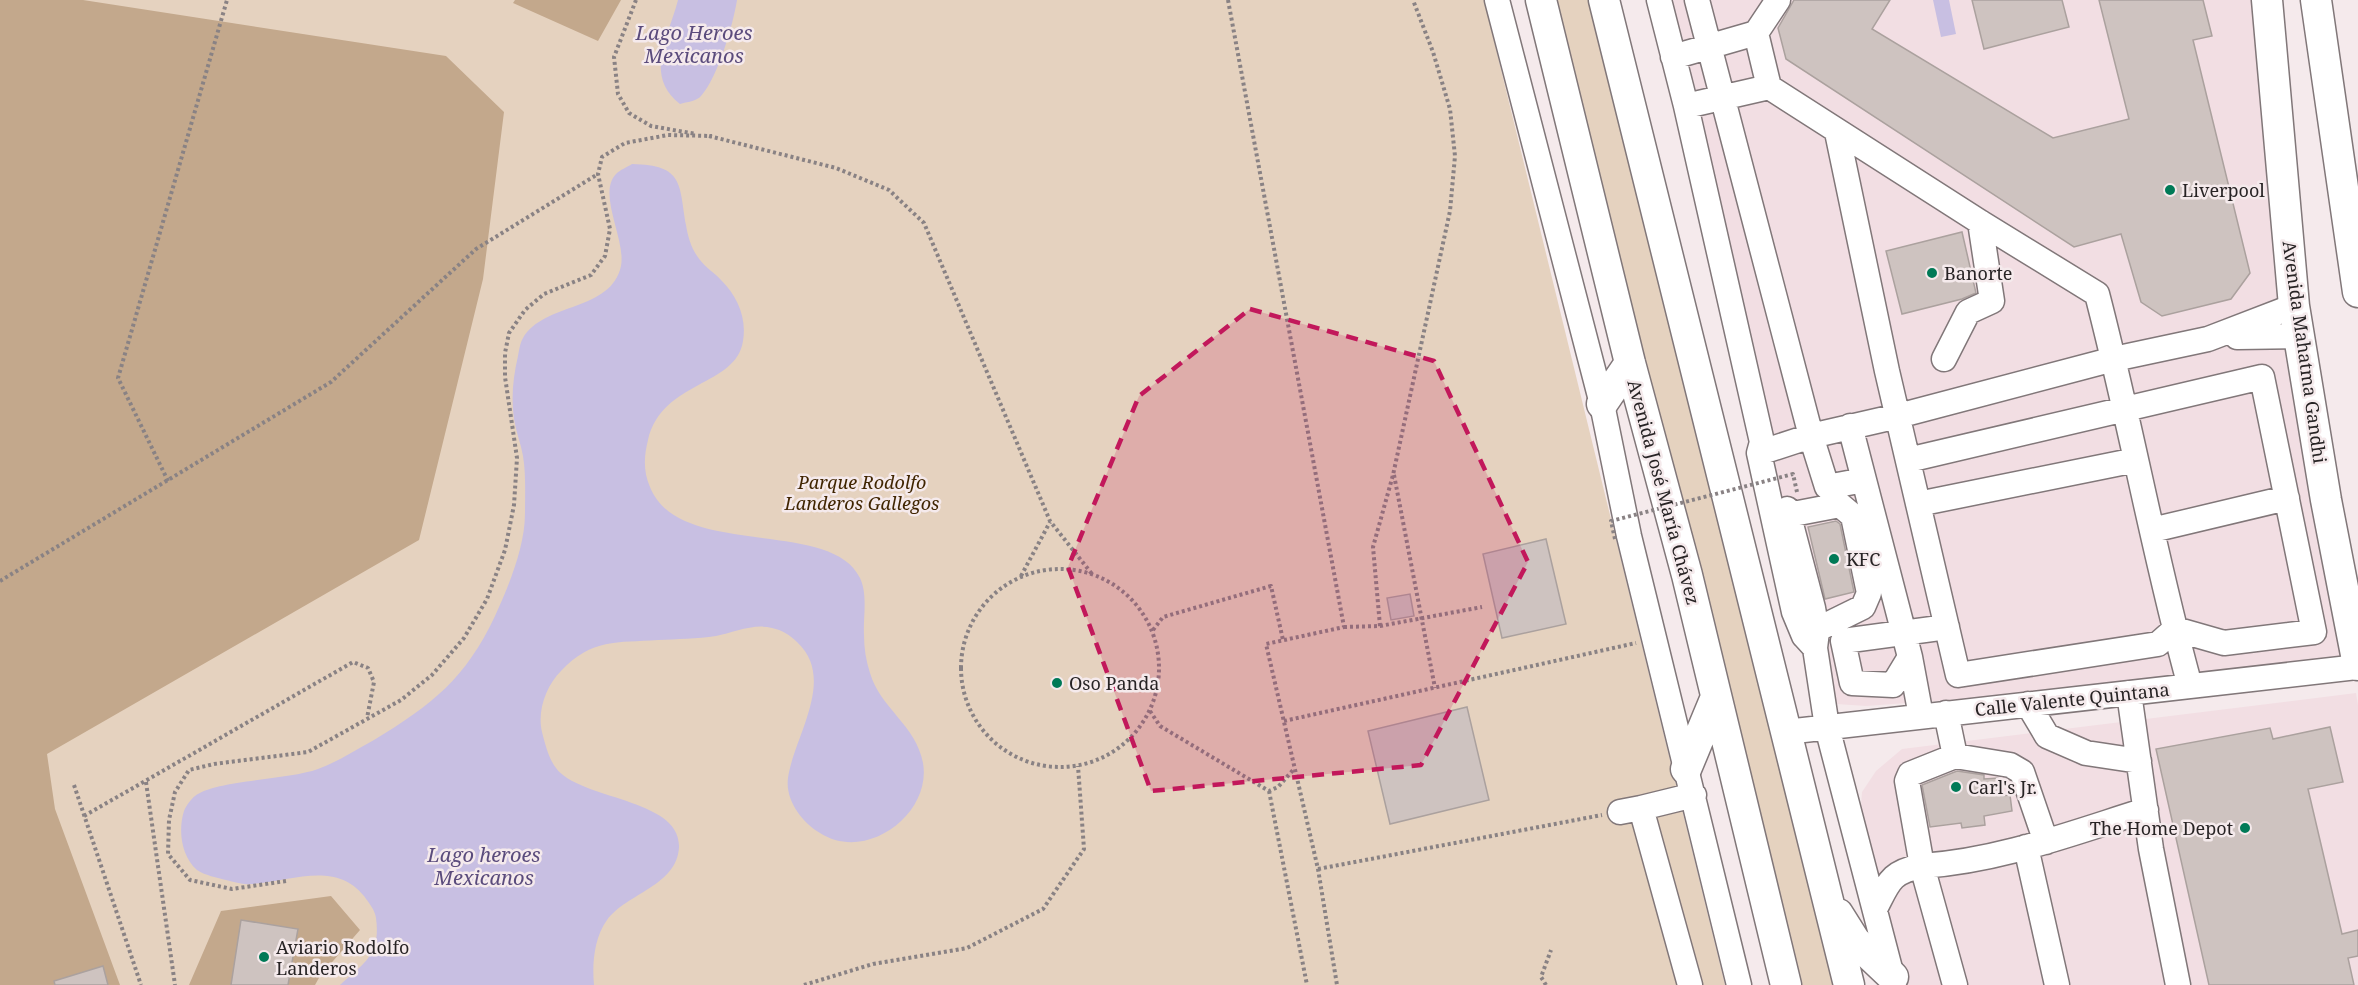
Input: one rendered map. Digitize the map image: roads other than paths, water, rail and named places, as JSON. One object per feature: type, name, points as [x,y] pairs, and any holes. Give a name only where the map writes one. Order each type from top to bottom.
[{"type":"main road","name":"Avenida José María Chávez","points":[[1541,0],[1630,363],[1687,575],[1786,985]]},
{"type":"main road","points":[[1604,0],[1849,985]]},
{"type":"main road","name":"Avenida Mahatma Gandhi","points":[[2267,0],[2294,306],[2326,500],[2358,666]]},
{"type":"main road","points":[[2316,0],[2358,292]]},
{"type":"main road","points":[[1602,404],[1630,363]]},
{"type":"main road","points":[[1690,782],[1716,697]]},
{"type":"main road","points":[[1826,890],[1834,908],[1856,941],[1893,981]]},
{"type":"street","name":"Avenida José María Chávez","points":[[1497,0],[1602,404],[1629,536],[1739,985]]},
{"type":"street","points":[[1659,0],[1686,106],[1765,448],[1794,612],[1812,638]]},
{"type":"street","points":[[1697,0],[1811,436],[1827,487],[1864,480]]},
{"type":"street","points":[[1673,57],[1756,33],[1778,0]]},
{"type":"street","points":[[1756,33],[1769,87],[2097,294],[2190,686]]},
{"type":"street","points":[[1686,106],[1769,87]]},
{"type":"street","points":[[1837,132],[1898,416],[1958,675],[2158,644],[2175,629]]},
{"type":"street","points":[[1944,359],[1968,312],[1992,302],[1980,222]]},
{"type":"street","points":[[2208,339],[2294,306]]},
{"type":"street","points":[[1765,448],[1898,416],[2114,359],[2208,339],[2265,335],[2299,336]]},
{"type":"street","points":[[1908,460],[2262,377],[2314,632],[2224,643],[2175,629]]},
{"type":"street","points":[[1850,426],[1910,657],[1921,716]]},
{"type":"street","points":[[1765,448],[1788,514],[1813,608],[1812,638],[1827,727],[1893,981]]},
{"type":"street","points":[[1918,504],[2136,460]]},
{"type":"street","points":[[2152,530],[2287,498]]},
{"type":"street","points":[[1788,514],[1840,505],[1853,516],[1869,593],[1863,607],[1812,638]]},
{"type":"street","points":[[1910,657],[1893,685],[1852,683],[1843,641],[1947,627]]},
{"type":"street","name":"Calle Valente Quintana","points":[[1786,732],[2358,666]]},
{"type":"street","points":[[2129,693],[2151,849],[2178,985]]},
{"type":"street","points":[[2028,704],[2047,736],[2086,753],[2139,761]]},
{"type":"street","points":[[1946,713],[1955,756]]},
{"type":"street","points":[[1955,985],[1922,866],[1907,781],[1910,774],[1955,756],[2010,765],[2022,772],[2036,844],[2057,985]]},
{"type":"street","points":[[1690,782],[1631,810],[1690,985]]},
{"type":"street","points":[[1875,909],[1893,876],[1906,869],[1984,858],[2146,810]]},
{"type":"water","name":"Lago Heroes Mexicanos","points":[[678,0],[737,0],[724,50],[707,87],[697,99],[680,104],[669,93],[663,81],[661,68],[665,41]]},
{"type":"water","points":[[1933,0],[1949,0],[1956,34],[1941,37]]},
{"type":"water","name":"Lago heroes Mexicanos","points":[[632,164],[661,168],[676,180],[680,188],[687,230],[693,248],[702,263],[719,277],[732,293],[740,307],[744,324],[743,341],[737,356],[727,367],[714,377],[682,394],[656,420],[648,440],[645,458],[646,475],[650,487],[666,509],[691,523],[722,532],[819,548],[844,560],[860,578],[865,599],[865,650],[870,673],[882,696],[913,738],[923,763],[923,782],[917,800],[892,828],[875,837],[857,842],[838,841],[820,833],[801,817],[789,794],[788,778],[810,708],[813,673],[808,657],[797,642],[782,631],[758,627],[709,637],[617,642],[595,647],[572,660],[547,691],[542,707],[541,724],[549,756],[556,768],[568,779],[647,809],[664,818],[675,831],[679,847],[670,871],[607,920],[599,935],[595,951],[594,985],[340,985],[369,957],[376,941],[375,915],[364,896],[352,885],[326,876],[296,877],[248,884],[200,872],[187,858],[184,850],[181,826],[184,811],[193,797],[205,791],[235,783],[305,773],[346,756],[395,727],[430,702],[472,657],[495,616],[511,579],[522,539],[525,513],[525,470],[514,419],[513,403],[516,364],[521,342],[533,326],[546,318],[591,300],[615,281],[621,266],[621,255],[609,193],[616,174]]},
{"type":"place","name":"Liverpool","points":[[2170,190]]},
{"type":"place","name":"Banorte","points":[[1932,273]]},
{"type":"place","name":"KFC","points":[[1834,559]]},
{"type":"place","name":"Oso Panda","points":[[1057,683]]},
{"type":"place","name":"Carl's Jr.","points":[[1956,787]]},
{"type":"place","name":"The Home Depot","points":[[2245,828]]},
{"type":"place","name":"Aviario Rodolfo Landeros","points":[[264,957]]},
{"type":"park label","name":"Parque Rodolfo Landeros Gallegos","points":[[862,492]]}]
